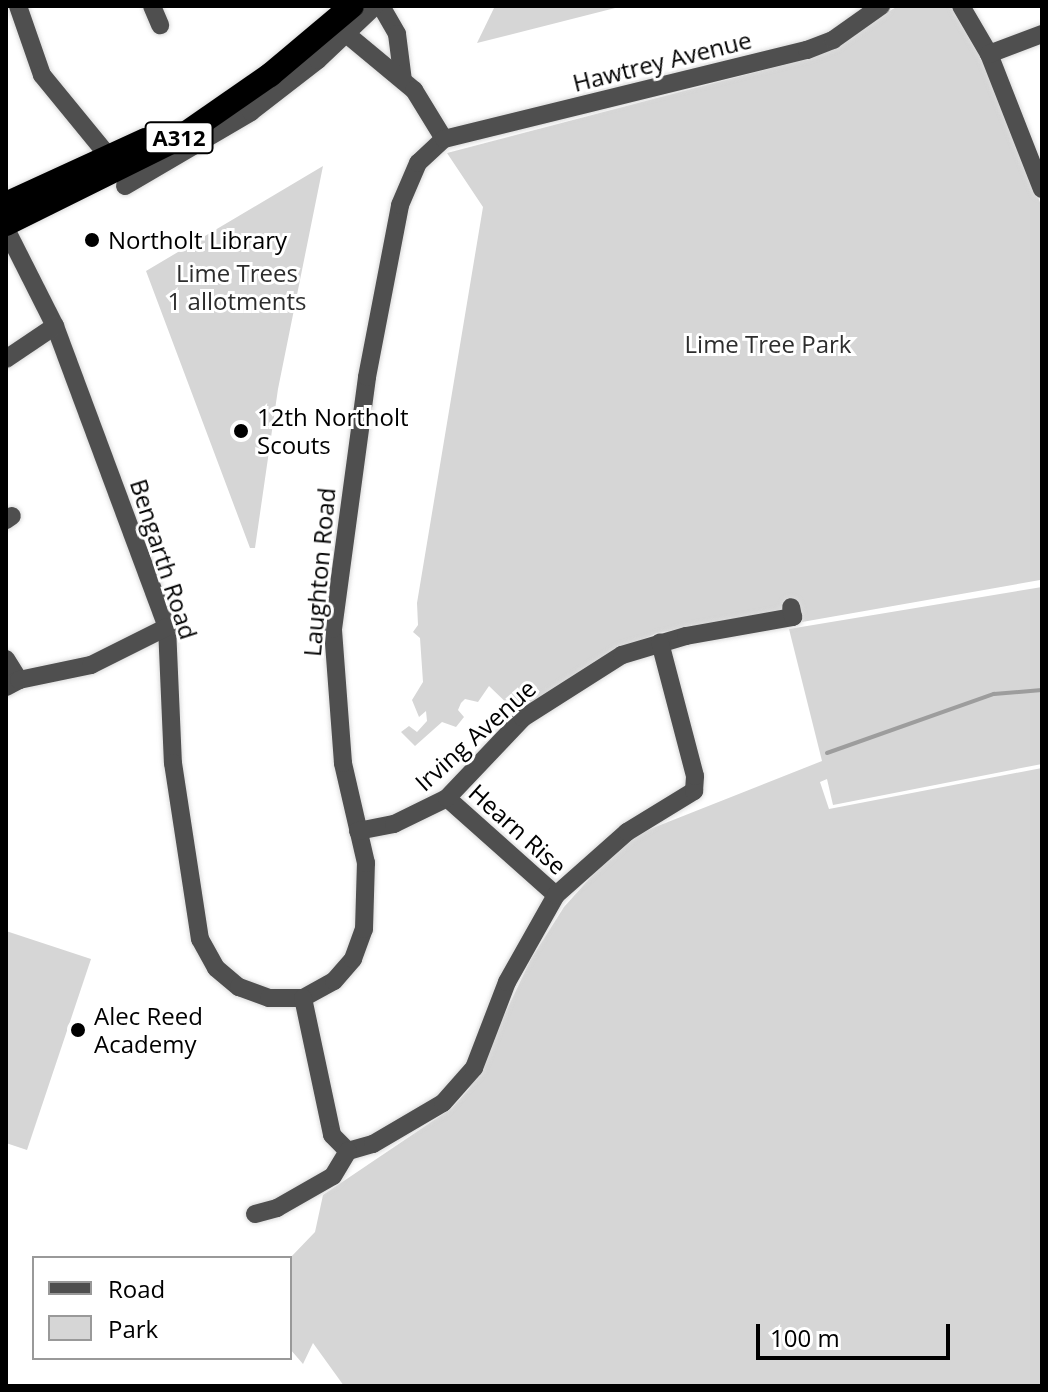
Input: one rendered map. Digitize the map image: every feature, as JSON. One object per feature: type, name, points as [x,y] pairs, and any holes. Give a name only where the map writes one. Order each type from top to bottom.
[{"type":"highway","name":"A312","points":[[6,204],[109,157],[205,104],[340,17]]},
{"type":"highway","name":"A312","points":[[6,227],[179,138],[340,17]]},
{"type":"street","points":[[18,6],[42,75],[109,157]]},
{"type":"street","points":[[152,6],[160,25]]},
{"type":"street","points":[[125,186],[223,132],[340,17],[375,6]]},
{"type":"street","points":[[381,6],[397,34],[403,81]]},
{"type":"street","points":[[961,6],[989,54],[1042,189]]},
{"type":"street","name":"Hawtrey Avenue","points":[[444,139],[807,50],[833,40],[877,7]]},
{"type":"street","points":[[340,17],[420,98],[444,139]]},
{"type":"street","points":[[989,54],[1042,34]]},
{"type":"street","name":"Laughton Road","points":[[303,998],[334,981],[353,959],[364,929],[368,894],[334,695],[333,629],[347,504],[400,205],[418,163],[444,139]]},
{"type":"street","name":"Bengarth Road","points":[[6,227],[55,326],[167,627],[173,763],[200,939],[216,968],[239,987],[269,998],[303,998]]},
{"type":"street","points":[[6,359],[55,326]]},
{"type":"street","name":"Irving Avenue","points":[[358,831],[394,824],[447,798],[523,718],[622,655],[660,643],[793,617],[791,607]]},
{"type":"street","points":[[6,659],[12,684],[91,665],[167,627]]},
{"type":"street","points":[[255,1214],[277,1208],[333,1176],[348,1151],[373,1144],[443,1103],[474,1068],[507,982],[556,895],[627,832],[694,791],[695,776],[660,643]]},
{"type":"street","name":"Hearn Rise","points":[[447,798],[556,895]]},
{"type":"street","points":[[303,998],[332,1135],[348,1151]]},
{"type":"green space","points":[[495,6],[623,6],[477,43]]},
{"type":"green space","name":"Lime Tree Park","points":[[898,6],[951,6],[982,57],[1042,207],[1040,580],[802,622],[799,608],[657,633],[600,658],[517,713],[489,686],[478,702],[465,699],[461,703],[458,710],[464,717],[456,727],[442,722],[415,746],[401,732],[409,726],[417,732],[427,721],[426,711],[419,717],[412,700],[423,682],[420,638],[413,632],[418,625],[417,603],[483,207],[447,153],[810,58]]},
{"type":"green space","name":"Lime Trees 1 allotments","points":[[323,166],[278,389],[255,548],[250,548],[146,271]]},
{"type":"green space","points":[[1042,587],[1042,764],[833,805],[827,779],[820,782],[829,809],[1042,768],[1042,1386],[344,1386],[313,1343],[303,1364],[292,1351],[292,1256],[315,1232],[323,1195],[452,1108],[469,1089],[531,959],[564,907],[625,839],[822,761],[789,629]]},
{"type":"green space","points":[[6,931],[91,959],[27,1150],[6,1143]]},
{"type":"waterway","points":[[827,753],[994,694],[1042,690]]},
{"type":"place","name":"Northolt Library","points":[[92,240]]},
{"type":"place","name":"12th Northolt Scouts","points":[[241,431]]},
{"type":"place","name":"Alec Reed Academy","points":[[78,1030]]}]
